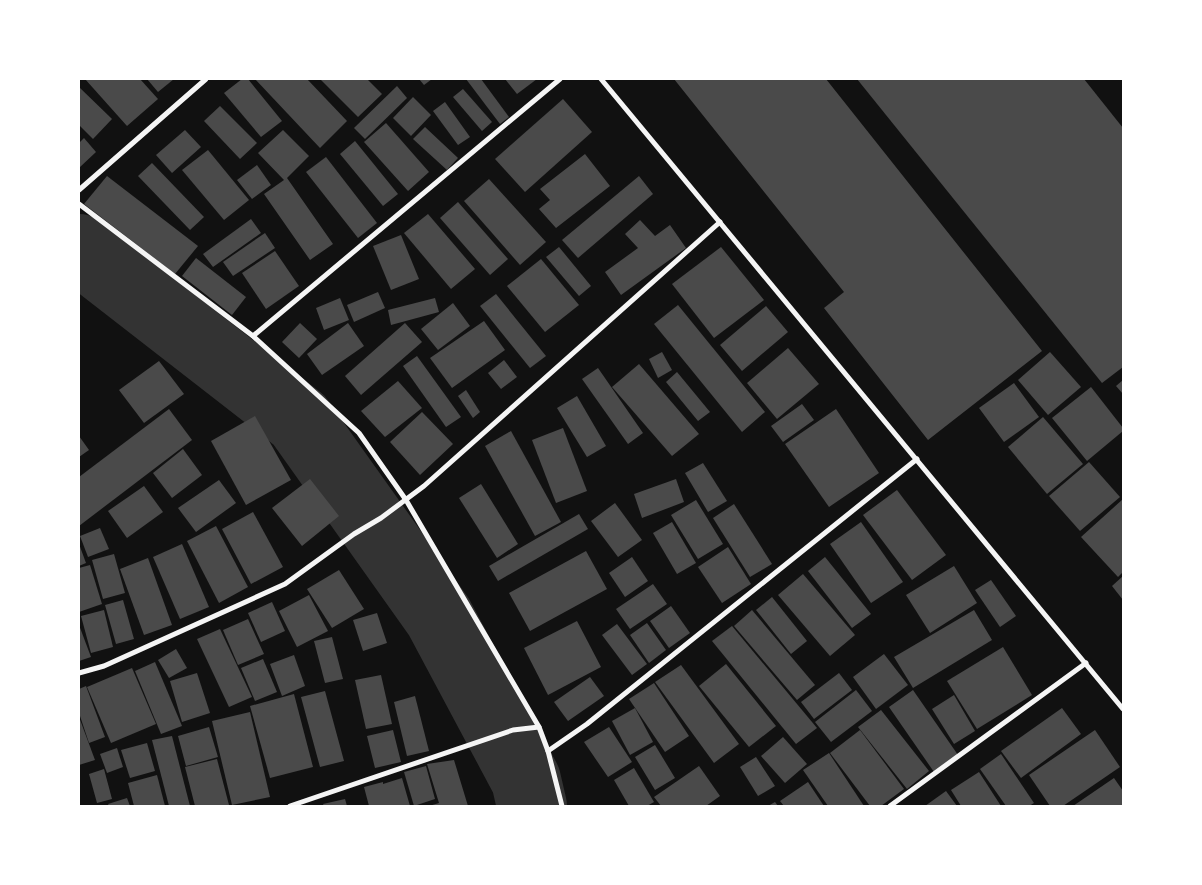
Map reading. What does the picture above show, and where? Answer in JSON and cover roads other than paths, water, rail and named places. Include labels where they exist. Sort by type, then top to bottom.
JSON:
[{"type":"street","points":[[79,190],[206,79]]},
{"type":"street","points":[[253,336],[560,79]]},
{"type":"street","points":[[601,79],[1123,709]]},
{"type":"street","points":[[79,204],[253,336],[359,433],[406,500],[539,727],[548,751],[562,806]]},
{"type":"street","points":[[79,674],[104,666],[285,584],[354,534],[381,518],[424,486],[720,222]]},
{"type":"street","points":[[548,751],[588,724],[917,459]]},
{"type":"street","points":[[890,806],[1086,663]]},
{"type":"street","points":[[290,806],[475,745],[513,730],[539,727]]},
{"type":"waterway","points":[[79,249],[299,420],[439,617],[526,780],[532,806]]}]
